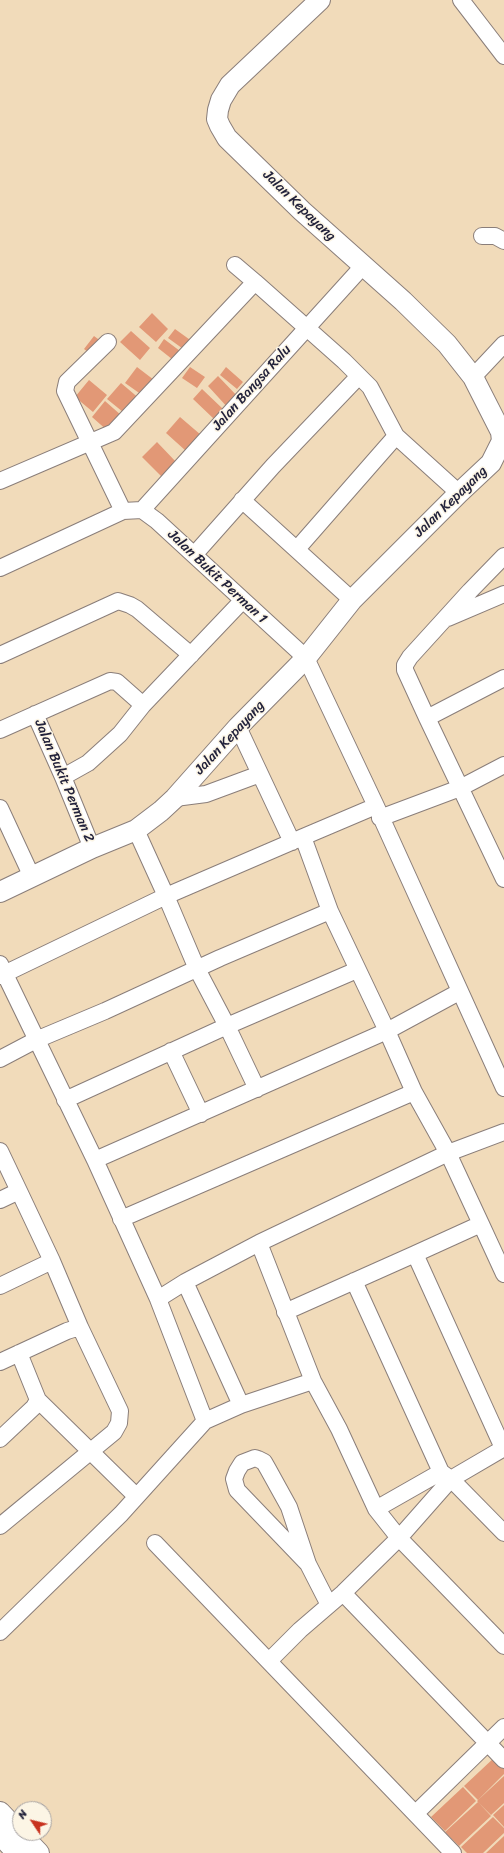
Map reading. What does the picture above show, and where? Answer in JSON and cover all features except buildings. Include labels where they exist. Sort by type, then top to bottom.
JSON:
[{"type":"street","name":"Jalan Kepayang","points":[[0,892],[92,848],[136,830],[175,798],[238,727],[306,658],[352,600],[459,492],[491,464],[503,443],[501,432],[473,377],[447,344],[302,211],[227,138],[217,119],[221,100],[230,85],[320,0]]},
{"type":"street","points":[[461,0],[504,56]]},
{"type":"street","points":[[482,236],[495,236],[504,241]]},
{"type":"street","points":[[235,265],[359,376],[370,388],[396,436],[459,492]]},
{"type":"street","name":"Jalan Bangsa Ralu","points":[[142,510],[363,266]]},
{"type":"street","points":[[0,481],[90,444],[114,432],[255,282]]},
{"type":"street","points":[[108,342],[67,382],[65,391],[123,511]]},
{"type":"street","points":[[473,377],[504,344]]},
{"type":"street","points":[[194,555],[242,500],[359,376]]},
{"type":"street","points":[[297,549],[396,436]]},
{"type":"street","points":[[242,500],[352,600]]},
{"type":"street","points":[[1,565],[123,511],[142,510]]},
{"type":"street","name":"Jalan Bukit Perman 1","points":[[142,510],[157,521],[306,658]]},
{"type":"street","points":[[504,556],[444,619],[410,657],[405,666],[405,670],[427,718],[504,879]]},
{"type":"street","points":[[444,619],[504,594]]},
{"type":"street","points":[[63,777],[88,763],[120,734],[143,705],[243,600]]},
{"type":"street","points":[[0,655],[118,601],[130,604],[137,609],[191,655]]},
{"type":"street","points":[[306,658],[504,1088]]},
{"type":"street","points":[[427,718],[504,678]]},
{"type":"street","points":[[0,730],[110,681],[117,682],[143,705]]},
{"type":"street","name":"Jalan Bukit Perman 2","points":[[35,714],[92,848]]},
{"type":"street","points":[[238,727],[260,774],[298,839],[414,1092],[448,1154],[504,1274]]},
{"type":"street","points":[[205,1421],[158,1300],[95,1160],[2,971],[166,896],[298,839],[378,812],[460,788],[504,765]]},
{"type":"street","points":[[175,798],[206,794],[260,774]]},
{"type":"street","points":[[0,808],[32,878]]},
{"type":"street","points":[[136,830],[197,969],[228,1026],[257,1089]]},
{"type":"street","points":[[0,1059],[36,1040],[330,911]]},
{"type":"street","points":[[65,1100],[171,1051],[357,970]]},
{"type":"street","points":[[95,1160],[387,1031],[459,992]]},
{"type":"street","points":[[171,1051],[201,1114]]},
{"type":"street","points":[[121,1219],[414,1092]]},
{"type":"street","points":[[158,1300],[185,1282],[259,1243],[448,1154],[504,1132]]},
{"type":"street","points":[[0,1152],[52,1261],[80,1327],[120,1411],[119,1423],[114,1432],[0,1526]]},
{"type":"street","points":[[0,1200],[19,1190]]},
{"type":"street","points":[[285,1312],[480,1224]]},
{"type":"street","points":[[259,1243],[313,1381],[339,1429],[376,1509],[399,1538],[504,1646]]},
{"type":"street","points":[[376,1509],[504,1448],[415,1254]]},
{"type":"street","points":[[0,1286],[52,1261]]},
{"type":"street","points":[[354,1281],[446,1476],[504,1533]]},
{"type":"street","points":[[185,1282],[241,1405]]},
{"type":"street","points":[[0,1362],[67,1331],[80,1327]]},
{"type":"street","points":[[19,1354],[38,1400],[136,1496]]},
{"type":"street","points":[[0,1632],[121,1514],[205,1421],[241,1405],[313,1381]]},
{"type":"street","points":[[0,1440],[34,1407],[38,1400]]},
{"type":"street","points":[[308,1564],[237,1490],[234,1479],[242,1463],[255,1458],[264,1462],[289,1507],[308,1564],[329,1605]]},
{"type":"street","points":[[269,1661],[343,1593],[399,1538],[446,1476]]},
{"type":"street","points":[[155,1542],[453,1853]]},
{"type":"street","points":[[343,1593],[504,1760]]},
{"type":"street","points":[[416,1814],[504,1727]]},
{"type":"street","points":[[0,1812],[12,1825]]},
{"type":"street","points":[[0,1835],[17,1853]]},
{"type":"street","points":[[28,1841],[39,1853]]}]
